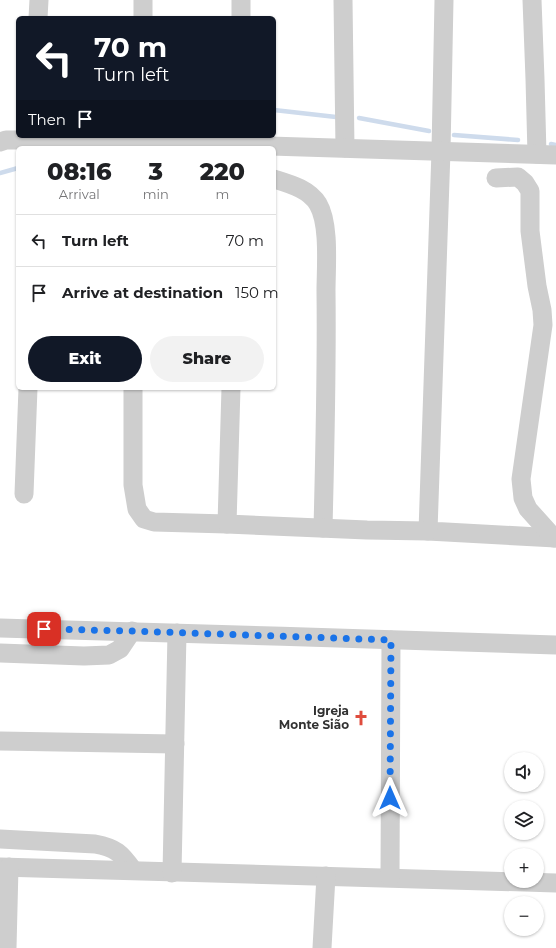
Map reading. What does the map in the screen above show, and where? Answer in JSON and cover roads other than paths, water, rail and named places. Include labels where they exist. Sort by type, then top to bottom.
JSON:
[{"type":"street","points":[[38,16],[39,0]]},
{"type":"street","points":[[143,0],[143,16]]},
{"type":"street","points":[[241,0],[241,16]]},
{"type":"street","points":[[343,0],[345,148]]},
{"type":"street","points":[[428,531],[441,151],[444,0]]},
{"type":"street","points":[[532,0],[537,154]]},
{"type":"street","points":[[2,140],[138,143],[237,143],[556,155]]},
{"type":"street","points":[[496,178],[518,177],[525,183],[530,191],[530,231],[537,286],[542,310],[542,326],[521,479],[523,498],[528,509],[555,538]]},
{"type":"street","points":[[276,181],[293,185],[306,192],[317,204],[322,215],[326,238],[327,362],[323,528]]},
{"type":"street","points":[[24,494],[28,390]]},
{"type":"street","points":[[133,390],[133,485],[137,509],[144,519],[154,522],[428,531],[555,538]]},
{"type":"street","points":[[227,524],[231,390]]},
{"type":"street","points":[[0,628],[556,645]]},
{"type":"street","points":[[0,653],[84,656],[108,655],[120,649],[132,631]]},
{"type":"street","points":[[172,873],[177,633]]},
{"type":"street","points":[[390,877],[391,640]]},
{"type":"street","points":[[0,741],[175,744]]},
{"type":"street","points":[[0,840],[95,844],[107,846],[116,850],[133,870]]},
{"type":"street","points":[[7,948],[4,867],[556,883]]},
{"type":"street","points":[[322,948],[326,876]]},
{"type":"waterway","points":[[276,110],[336,117]]},
{"type":"waterway","points":[[359,118],[429,131]]},
{"type":"waterway","points":[[454,135],[518,140]]},
{"type":"waterway","points":[[551,144],[556,145]]},
{"type":"waterway","points":[[0,173],[16,169]]},
{"type":"place","name":"Igreja Monte Sião","points":[[361,718]]}]
